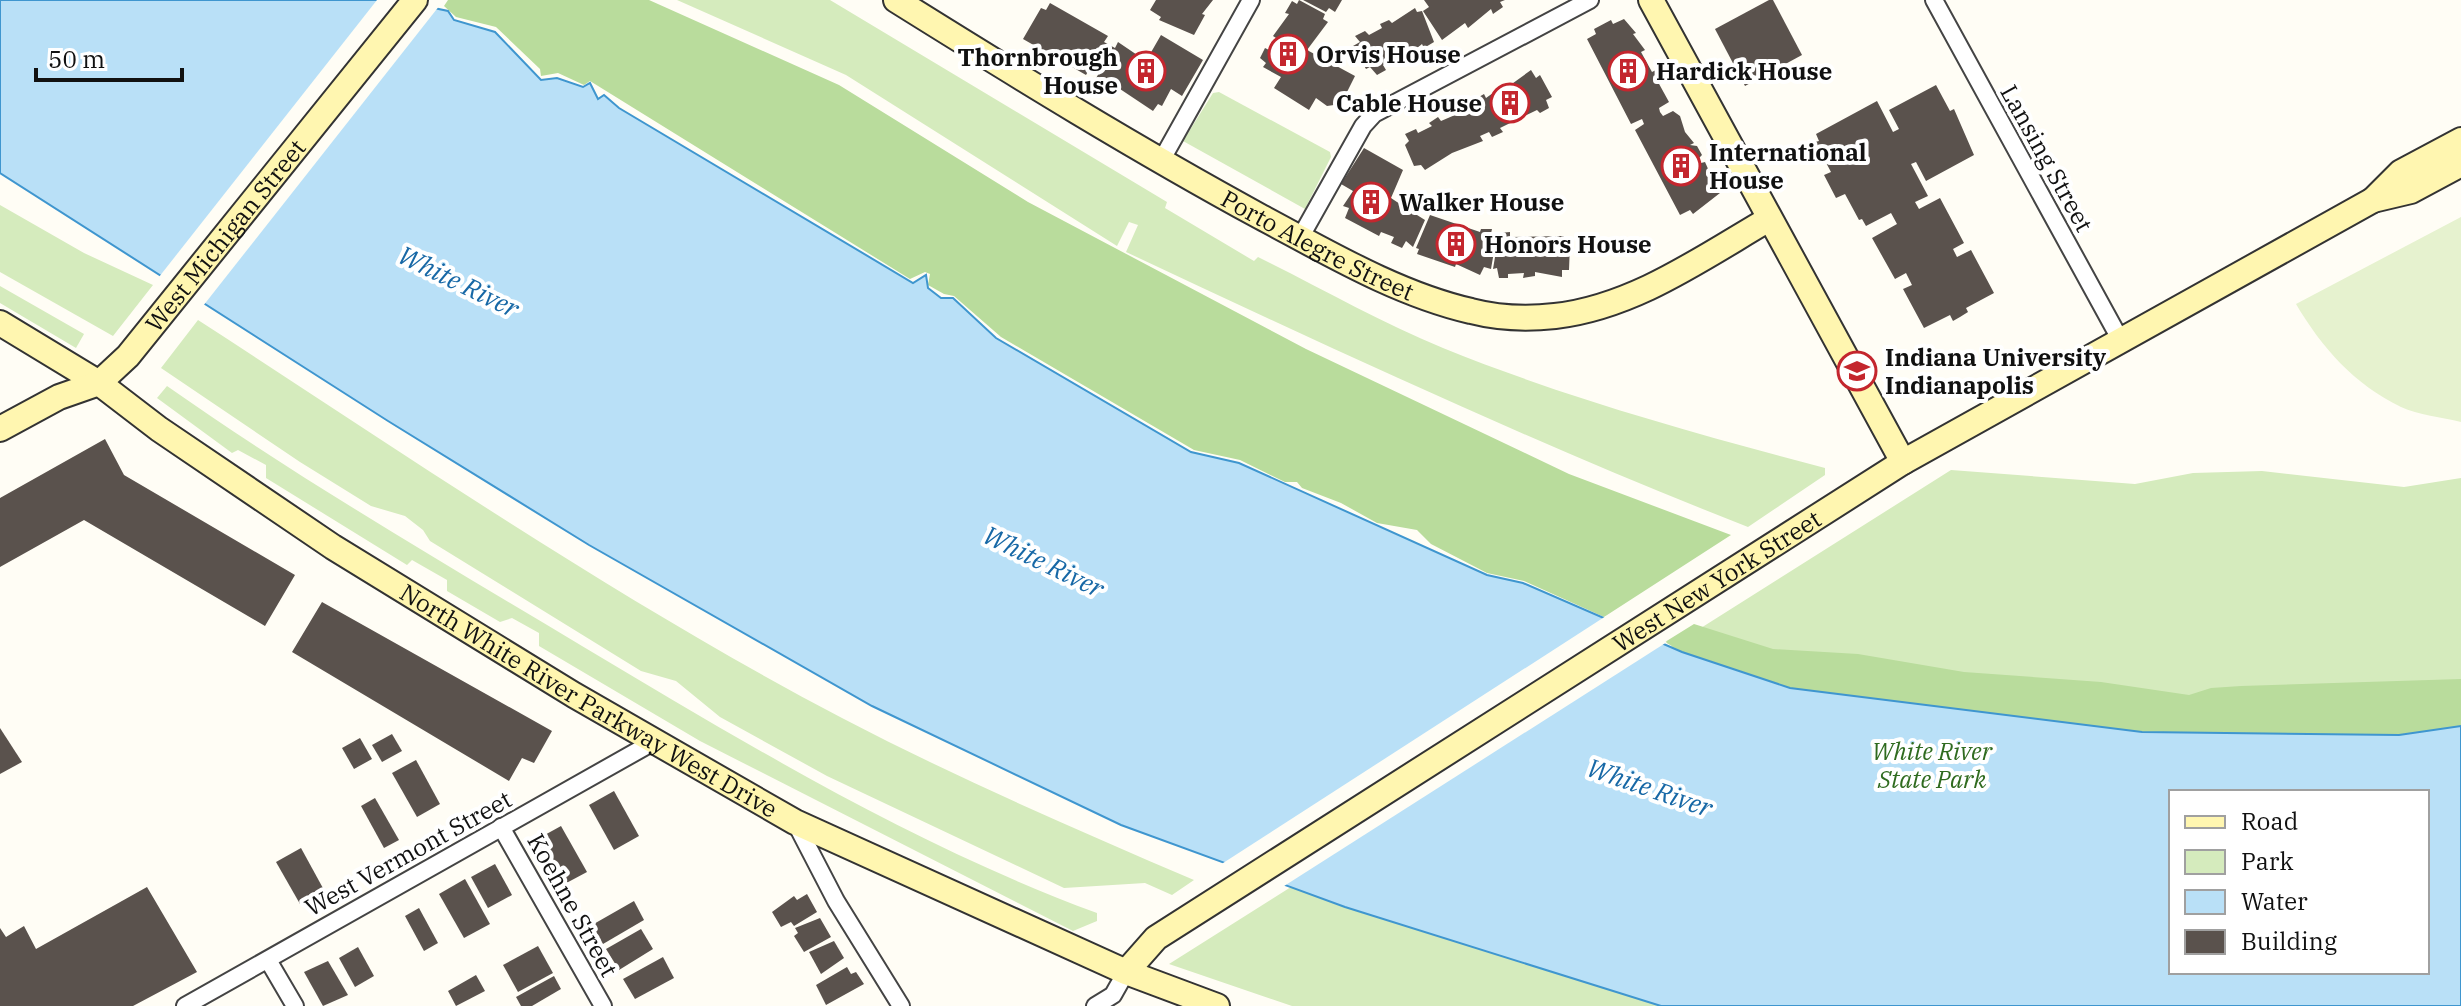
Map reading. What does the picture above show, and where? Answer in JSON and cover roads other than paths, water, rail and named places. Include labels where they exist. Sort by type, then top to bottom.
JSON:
[{"type":"main road","name":"West Michigan Street","points":[[0,429],[59,397],[99,383],[128,356],[415,0]]},
{"type":"main road","name":"Porto Alegre Street","points":[[896,0],[1161,161],[1300,238],[1437,302],[1473,312],[1531,317],[1580,312],[1621,300],[1769,219]]},
{"type":"main road","points":[[1651,0],[1903,462]]},
{"type":"main road","name":"West New York Street","points":[[2373,200],[2401,172],[2461,140]]},
{"type":"main road","name":"West New York Street","points":[[1126,972],[1156,938],[1903,462],[2373,200],[2411,191],[2461,164]]},
{"type":"main road","name":"North White River Parkway West Drive","points":[[0,323],[99,383],[300,525],[655,741],[795,822],[1126,972],[1217,1006]]},
{"type":"street","points":[[1161,161],[1251,0]]},
{"type":"street","points":[[1300,238],[1363,126],[1374,114],[1590,0]]},
{"type":"street","name":"Lansing Street","points":[[1934,0],[2120,339]]},
{"type":"street","name":"West Vermont Street","points":[[185,1006],[655,741]]},
{"type":"street","points":[[795,822],[836,901],[901,1006]]},
{"type":"street","name":"Koehne Street","points":[[501,827],[603,1006]]},
{"type":"street","points":[[268,960],[295,1006]]},
{"type":"street","name":"West New York Street","points":[[1095,1006],[1113,995],[1126,972]]},
{"type":"water","name":"White River","points":[[0,0],[396,0],[448,11],[454,20],[495,32],[541,80],[557,78],[583,87],[590,83],[598,99],[604,95],[619,108],[913,283],[926,275],[928,288],[941,298],[953,298],[996,338],[1191,452],[1239,463],[1487,575],[1523,583],[1682,652],[1790,688],[2142,732],[2399,735],[2461,726],[2461,1006],[1661,1006],[1345,907],[1121,825],[872,706],[589,545],[388,421],[0,173]]},
{"type":"place","name":"Orvis House","points":[[1288,54]]},
{"type":"place","name":"Thornbrough House","points":[[1146,71]]},
{"type":"place","name":"Hardick House","points":[[1628,71]]},
{"type":"place","name":"Cable House","points":[[1510,103]]},
{"type":"place","name":"International House","points":[[1681,166]]},
{"type":"place","name":"Walker House","points":[[1371,202]]},
{"type":"place","name":"Honors House","points":[[1456,244]]},
{"type":"place","name":"Indiana University Indianapolis","points":[[1857,371]]},
{"type":"park label","name":"White River State Park","points":[[1932,765]]}]
